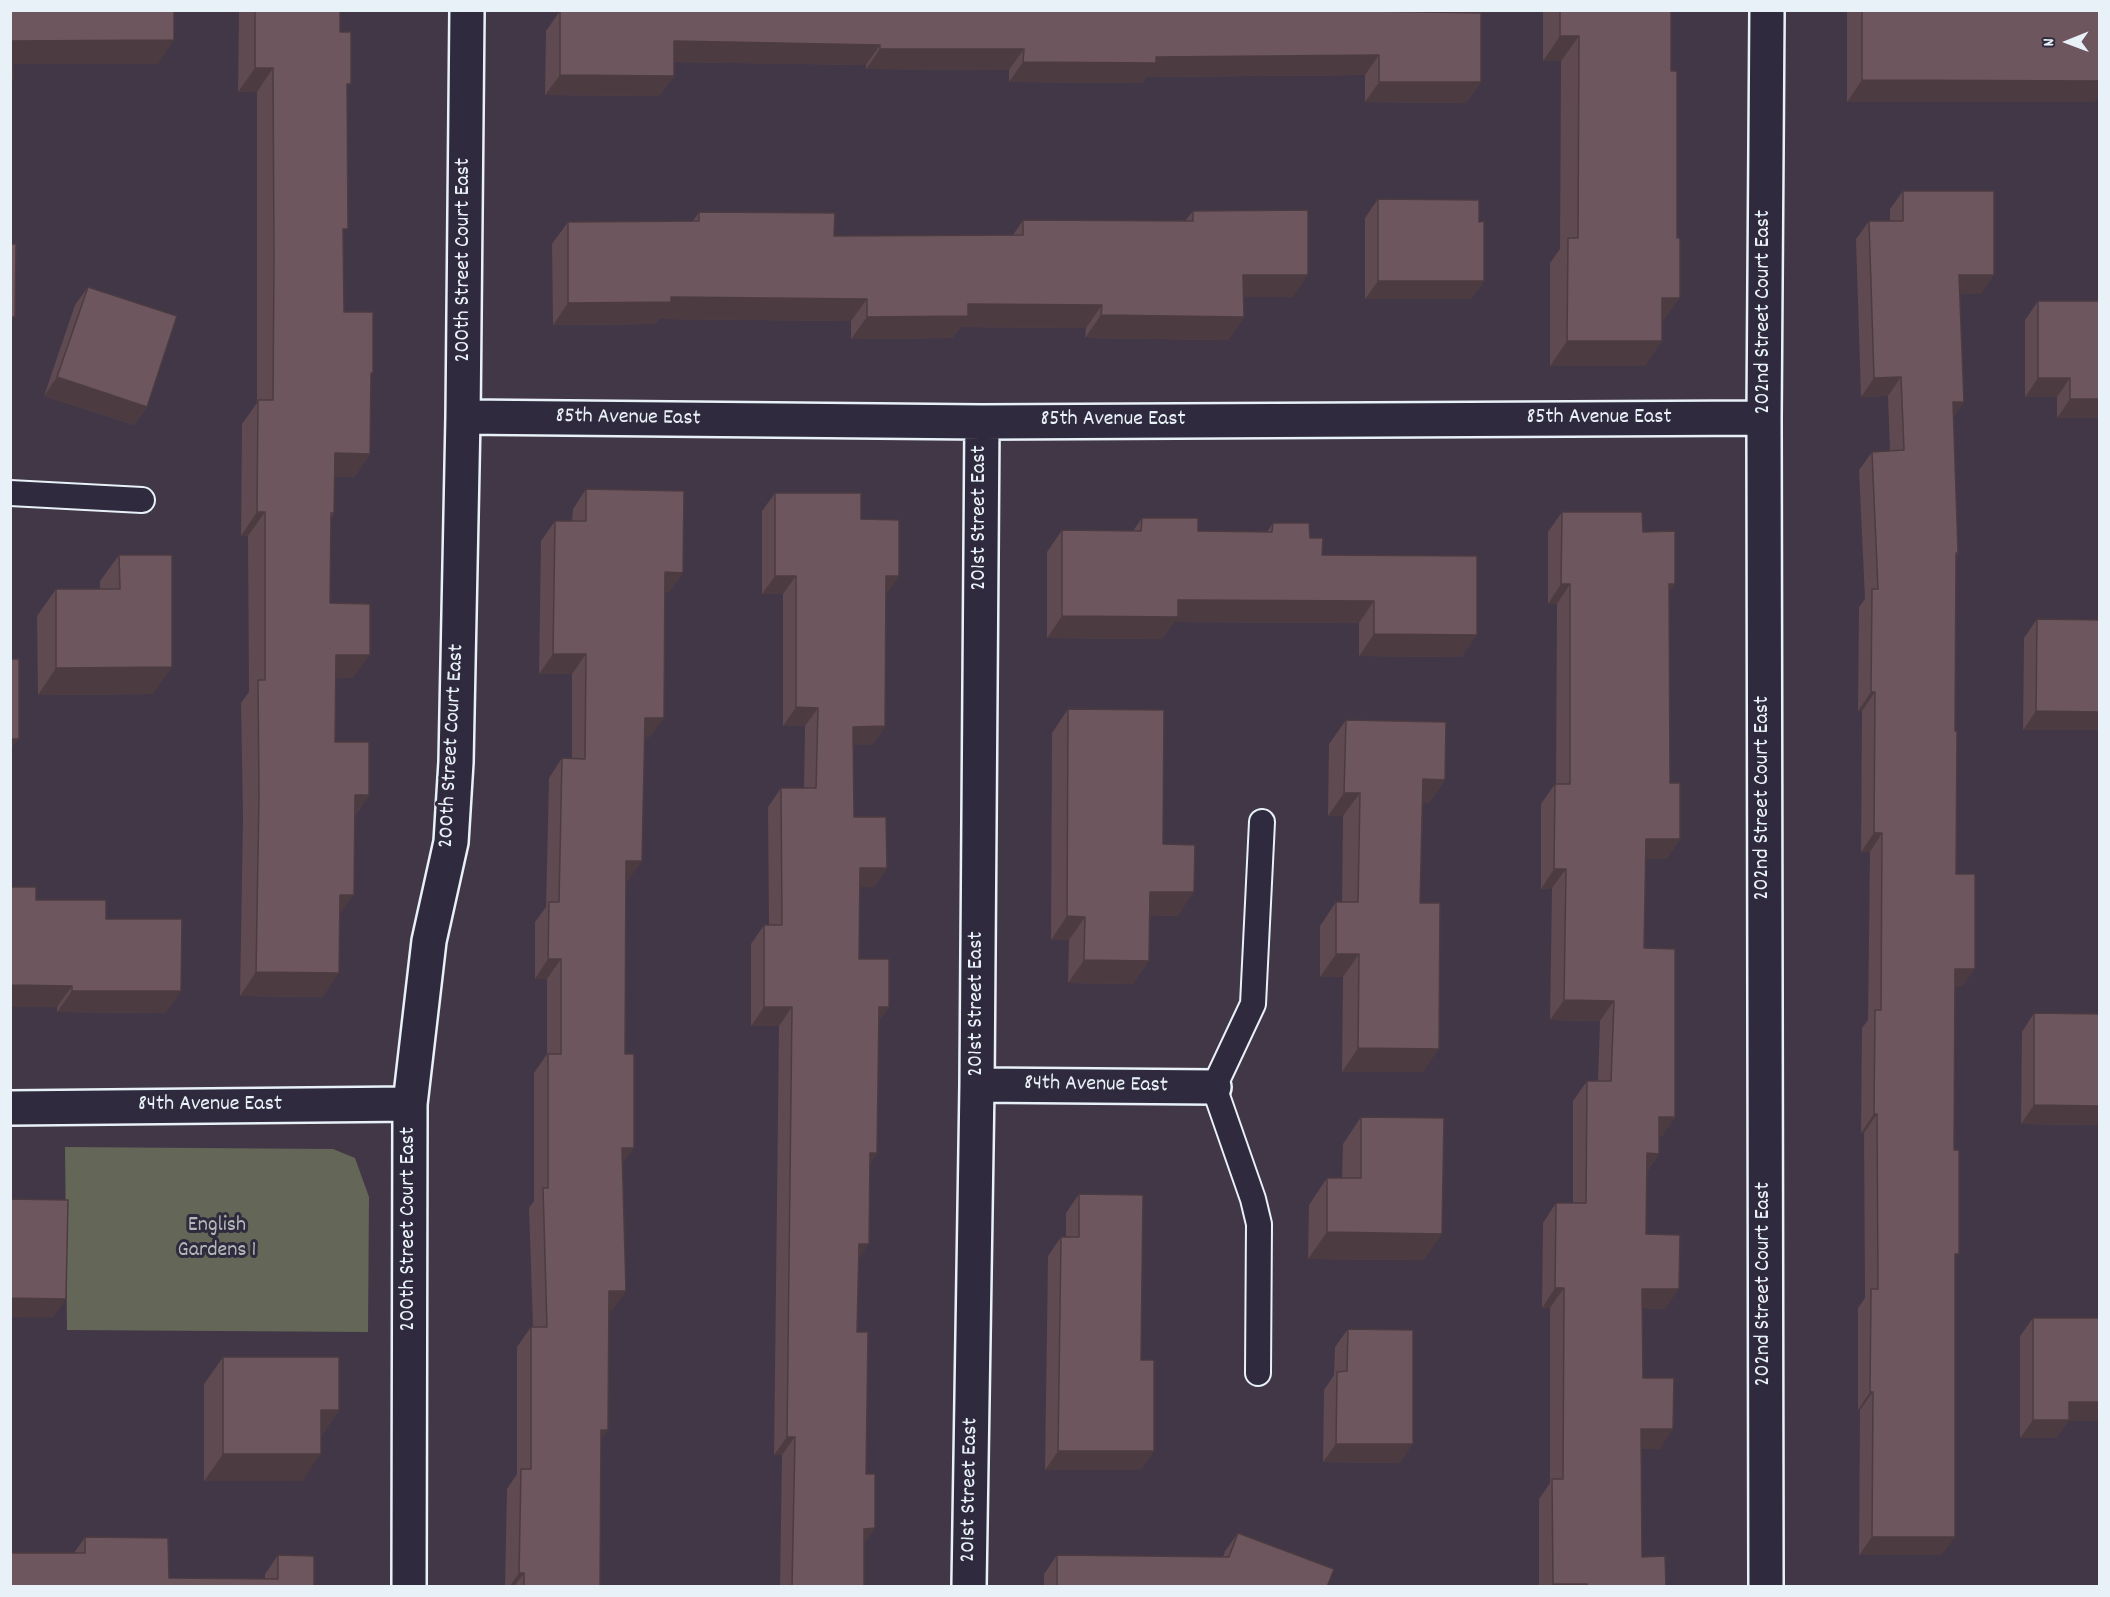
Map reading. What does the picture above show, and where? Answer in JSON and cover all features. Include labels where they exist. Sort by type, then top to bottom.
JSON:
[{"type":"street","name":"200th Street Court East","points":[[409,1587],[410,1104],[429,941],[451,842],[456,762],[463,417],[467,10]]},
{"type":"street","name":"202nd Street Court East","points":[[1766,1587],[1764,418],[1767,10]]},
{"type":"street","name":"85th Avenue East","points":[[463,417],[982,422],[1764,418]]},
{"type":"street","name":"201st Street East","points":[[969,1587],[977,1085],[982,422]]},
{"type":"street","name":"84th Avenue East","points":[[977,1085],[1214,1087]]},
{"type":"street","name":"84th Avenue East","points":[[10,1108],[410,1104]]},
{"type":"lane","points":[[10,494],[142,500]]},
{"type":"lane","points":[[1258,1373],[1259,1224],[1254,1199],[1214,1087],[1253,1004],[1262,822]]},
{"type":"green space","name":"English Gardens 1","points":[[65,1147],[333,1149],[355,1158],[369,1197],[368,1332],[67,1330]]},
{"type":"building","points":[[10,10],[174,10],[174,40],[12,41],[13,80],[10,80]]},
{"type":"building","points":[[255,10],[340,10],[340,32],[351,32],[351,84],[347,84],[348,229],[343,229],[344,312],[373,312],[373,373],[371,373],[370,454],[335,453],[334,513],[331,513],[330,603],[370,604],[370,655],[336,655],[335,742],[369,742],[369,795],[355,795],[354,895],[340,895],[339,973],[256,972],[258,680],[265,680],[265,512],[257,512],[258,400],[273,400],[274,257],[273,68],[255,68]]},
{"type":"building","points":[[1309,10],[1481,13],[1481,82],[1379,82],[1379,55],[1156,57],[1156,63],[1023,62],[1024,49],[880,49],[880,45],[674,41],[674,76],[560,75],[560,11]]},
{"type":"building","points":[[1560,10],[1671,10],[1671,71],[1677,71],[1677,238],[1680,238],[1680,298],[1662,298],[1662,341],[1567,341],[1568,238],[1578,238],[1579,36],[1560,36]]},
{"type":"building","points":[[1862,10],[2100,10],[2100,81],[1862,80]]},
{"type":"building","points":[[1903,191],[1994,191],[1994,275],[1959,275],[1964,402],[1953,402],[1958,553],[1956,553],[1956,874],[1975,874],[1975,969],[1955,969],[1954,1150],[1959,1150],[1959,1254],[1955,1254],[1955,1537],[1872,1537],[1871,1289],[1878,1289],[1877,1114],[1874,1114],[1875,1010],[1881,1010],[1882,833],[1874,833],[1875,692],[1871,692],[1872,589],[1878,589],[1872,452],[1904,450],[1901,377],[1874,378],[1869,221],[1903,221]]},
{"type":"building","points":[[1378,199],[1479,200],[1479,222],[1484,221],[1484,281],[1378,281]]},
{"type":"building","points":[[1308,210],[1308,275],[1243,275],[1244,317],[1101,315],[1102,305],[968,304],[968,316],[867,317],[867,299],[671,297],[671,302],[568,303],[568,222],[699,221],[699,212],[835,213],[834,236],[1023,235],[1023,220],[1193,221],[1193,211]]},
{"type":"building","points":[[10,244],[16,244],[15,317],[10,317]]},
{"type":"building","points":[[88,287],[177,316],[147,407],[57,377]]},
{"type":"building","points":[[2038,301],[2100,301],[2100,399],[2070,399],[2070,378],[2038,378]]},
{"type":"building","points":[[586,489],[684,491],[683,573],[665,572],[664,718],[645,718],[642,861],[626,861],[625,1054],[634,1054],[634,1148],[622,1148],[626,1291],[609,1291],[608,1430],[601,1430],[600,1587],[524,1587],[524,1573],[519,1573],[521,1469],[531,1469],[531,1327],[547,1327],[543,1188],[548,1188],[548,1054],[561,1054],[561,959],[548,959],[549,902],[559,902],[562,758],[585,759],[586,654],[553,654],[555,521],[586,521]]},
{"type":"building","points":[[775,493],[861,493],[861,519],[899,520],[899,576],[886,576],[885,726],[853,727],[854,817],[886,817],[887,868],[860,868],[859,959],[889,959],[889,1007],[879,1007],[877,1153],[870,1153],[869,1244],[859,1244],[857,1332],[868,1332],[866,1474],[875,1474],[875,1528],[864,1529],[864,1587],[792,1587],[795,1437],[787,1437],[792,1007],[764,1007],[764,925],[782,925],[781,788],[816,788],[818,708],[796,707],[796,576],[775,576]]},
{"type":"building","points":[[1562,512],[1642,512],[1643,532],[1675,531],[1675,584],[1669,584],[1670,783],[1680,783],[1680,839],[1646,839],[1644,948],[1675,949],[1675,1117],[1659,1117],[1659,1154],[1647,1153],[1646,1234],[1680,1235],[1679,1289],[1642,1289],[1643,1378],[1674,1378],[1673,1429],[1641,1429],[1642,1557],[1665,1556],[1666,1587],[1587,1587],[1587,1584],[1553,1584],[1552,1479],[1563,1479],[1564,1288],[1555,1288],[1556,1203],[1586,1203],[1587,1081],[1611,1081],[1614,1001],[1564,1000],[1566,869],[1554,869],[1555,784],[1570,784],[1570,584],[1561,584]]},
{"type":"building","points":[[1142,518],[1198,518],[1198,531],[1272,532],[1273,523],[1309,523],[1310,538],[1323,538],[1322,555],[1477,556],[1477,635],[1374,634],[1374,601],[1178,600],[1178,617],[1062,616],[1062,530],[1141,531]]},
{"type":"building","points":[[119,555],[172,555],[172,667],[56,668],[56,589],[120,589]]},
{"type":"building","points":[[2037,619],[2100,620],[2100,712],[2036,711]]},
{"type":"building","points":[[10,659],[19,659],[19,739],[10,739]]},
{"type":"building","points":[[1068,709],[1164,710],[1163,844],[1195,845],[1194,892],[1150,892],[1149,961],[1084,960],[1085,917],[1067,916]]},
{"type":"building","points":[[1346,720],[1446,722],[1445,780],[1423,779],[1420,903],[1440,903],[1439,1049],[1358,1048],[1359,954],[1336,954],[1336,902],[1358,902],[1360,793],[1344,793]]},
{"type":"building","points":[[10,887],[36,887],[36,900],[106,900],[106,919],[182,919],[181,991],[72,991],[72,986],[10,985]]},
{"type":"building","points":[[2034,1013],[2100,1014],[2100,1106],[2034,1105]]},
{"type":"building","points":[[1361,1117],[1444,1118],[1442,1234],[1327,1232],[1327,1178],[1361,1178]]},
{"type":"building","points":[[1079,1194],[1143,1195],[1141,1360],[1154,1360],[1154,1451],[1058,1451],[1061,1237],[1079,1237]]},
{"type":"building","points":[[10,1199],[68,1200],[66,1299],[10,1298]]},
{"type":"building","points":[[2033,1318],[2100,1318],[2100,1402],[2069,1402],[2069,1420],[2033,1420]]},
{"type":"building","points":[[1348,1329],[1413,1330],[1413,1444],[1336,1444],[1337,1372],[1347,1371]]},
{"type":"building","points":[[223,1357],[339,1357],[339,1410],[321,1410],[321,1454],[223,1454]]},
{"type":"building","points":[[1238,1533],[1334,1569],[1327,1587],[1057,1587],[1057,1555],[1229,1557]]},
{"type":"building","points":[[85,1537],[168,1538],[169,1578],[278,1579],[278,1555],[314,1556],[314,1587],[10,1587],[10,1553],[85,1553]]}]
